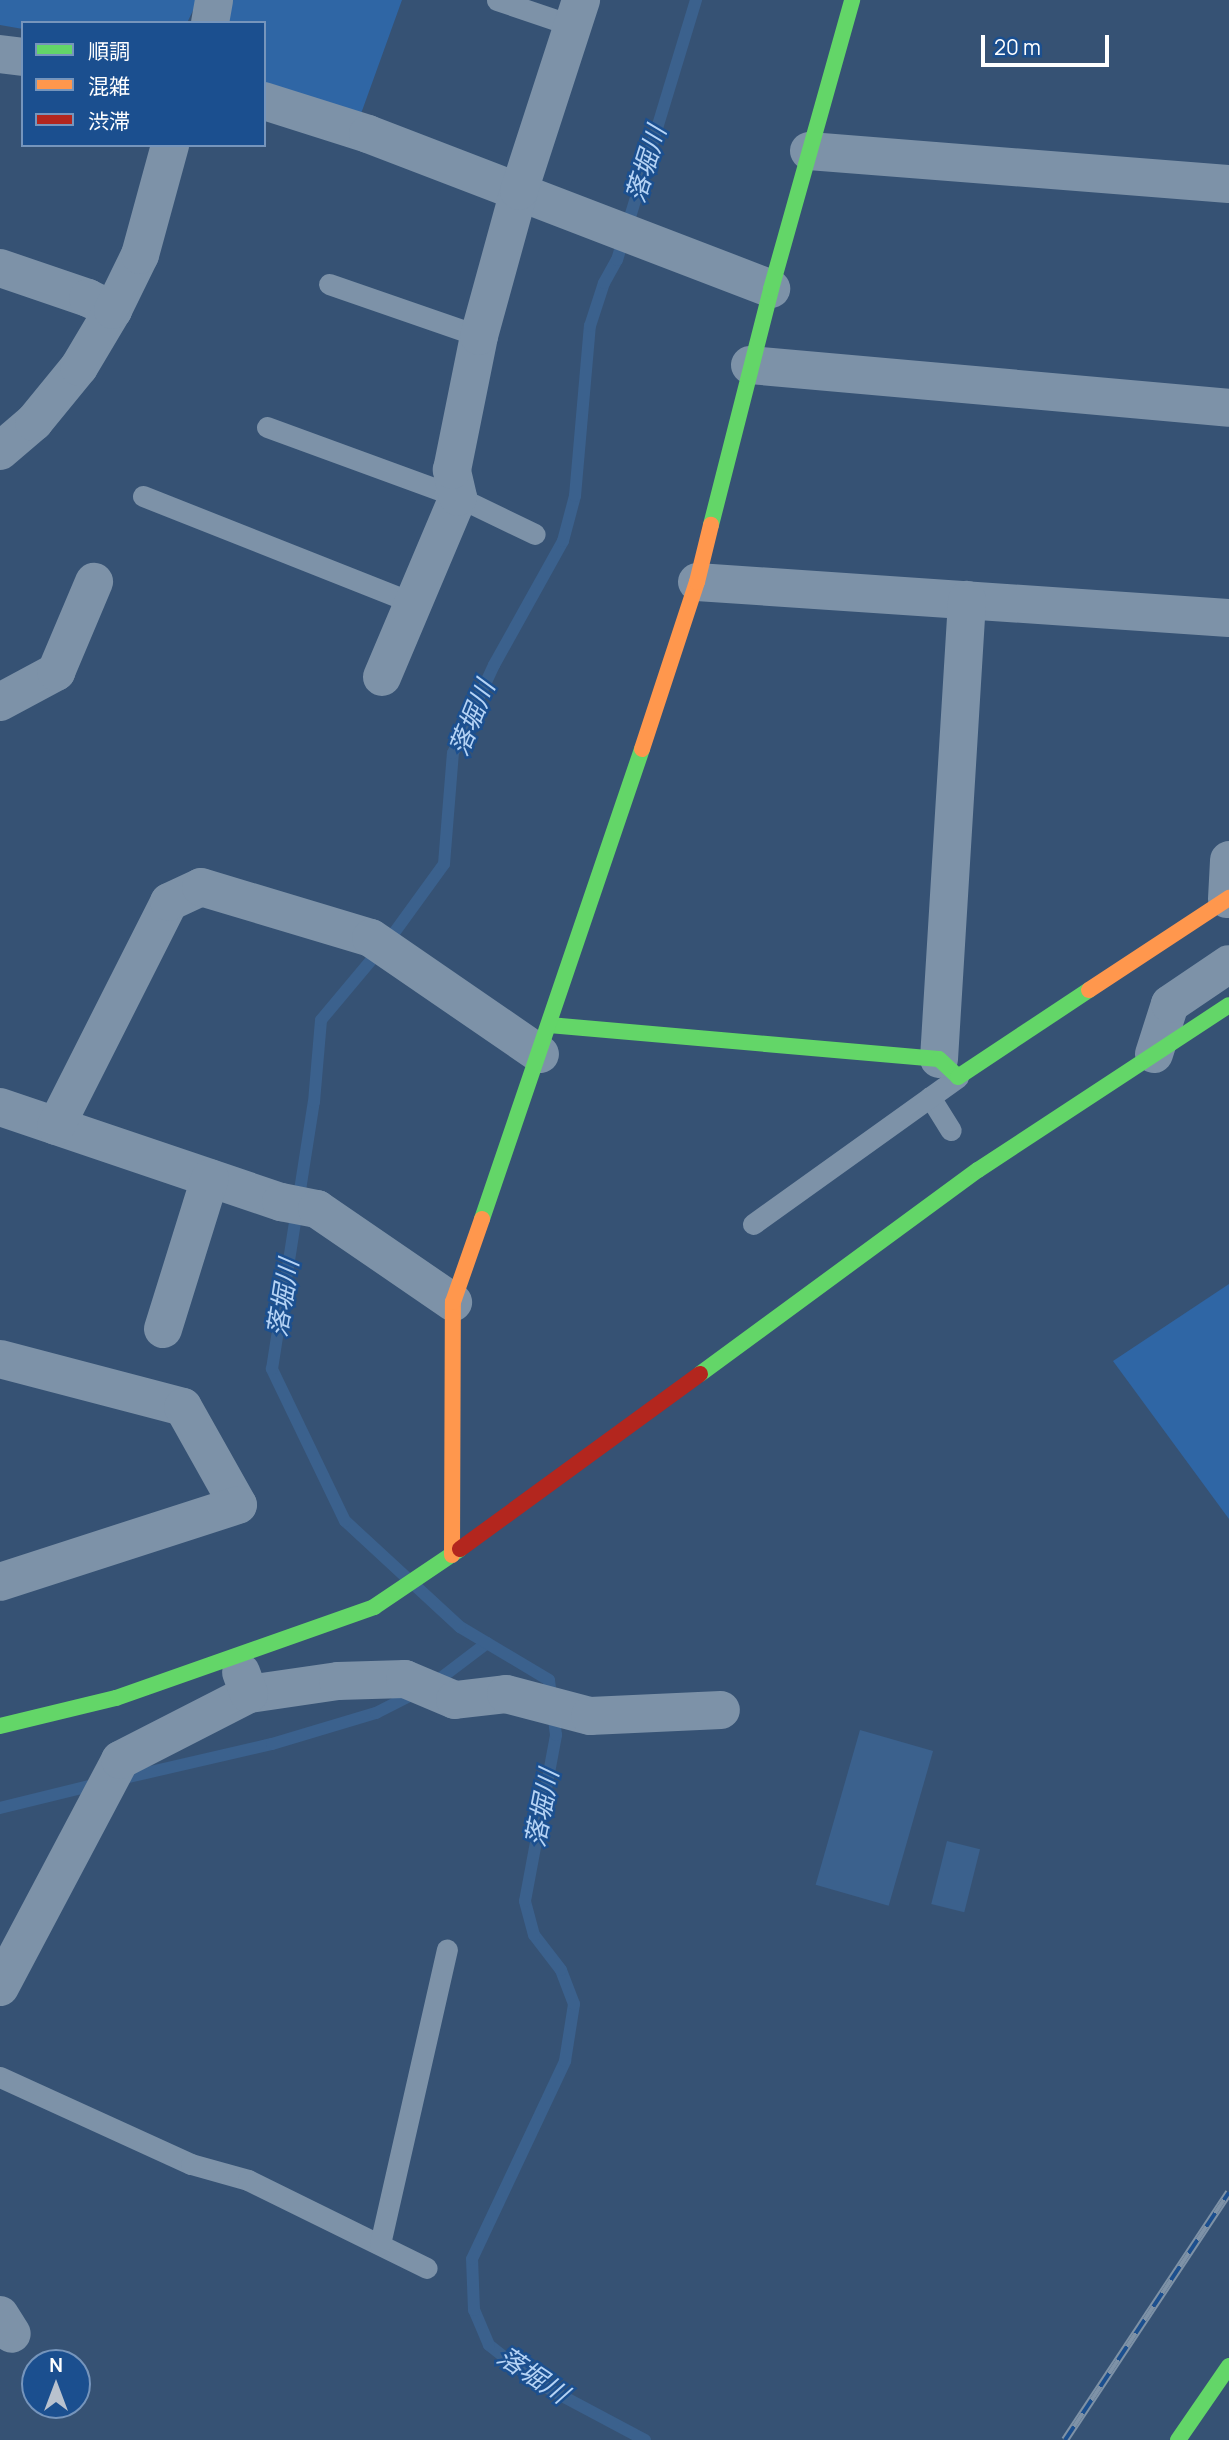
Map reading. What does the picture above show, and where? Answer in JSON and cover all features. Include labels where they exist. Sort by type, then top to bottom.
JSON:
[{"type":"street","points":[[210,21],[214,0]]},
{"type":"street","points":[[453,1555],[453,1302],[545,1039],[697,582],[750,365],[852,0]]},
{"type":"street","points":[[382,677],[458,497],[452,470],[479,336],[519,191],[577,13]]},
{"type":"street","points":[[0,54],[21,57]]},
{"type":"street","points":[[266,102],[368,134],[771,289]]},
{"type":"street","points":[[0,451],[34,422],[79,368],[113,310],[139,256],[169,147]]},
{"type":"street","points":[[809,151],[1229,184]]},
{"type":"street","points":[[0,268],[88,298],[113,310]]},
{"type":"street","points":[[750,365],[1229,408]]},
{"type":"street","points":[[0,702],[56,672],[94,582]]},
{"type":"street","points":[[697,582],[1229,618]]},
{"type":"street","points":[[949,1068],[967,600]]},
{"type":"street","points":[[56,1126],[169,902],[201,887],[372,938],[545,1039],[949,1068],[1228,899],[1229,860]]},
{"type":"street","points":[[1154,1055],[1170,1004],[1229,964]]},
{"type":"street","points":[[0,1726],[116,1699],[374,1607],[453,1555],[965,1151],[1154,1055],[1229,1005]]},
{"type":"street","points":[[0,1107],[299,1206],[453,1302]]},
{"type":"street","points":[[163,1329],[210,1178]]},
{"type":"street","points":[[0,1359],[183,1407],[238,1505],[0,1582]]},
{"type":"street","points":[[236,1657],[248,1694]]},
{"type":"street","points":[[0,1987],[120,1760],[248,1694],[338,1681],[405,1679],[455,1700],[506,1694],[590,1716],[721,1710]]},
{"type":"street","points":[[1178,2440],[1229,2366]]},
{"type":"lane","points":[[497,0],[577,13]]},
{"type":"lane","points":[[329,284],[479,336]]},
{"type":"lane","points":[[267,427],[458,497],[535,534]]},
{"type":"lane","points":[[143,496],[414,603]]},
{"type":"lane","points":[[753,1224],[930,1097],[949,1068]]},
{"type":"lane","points":[[930,1097],[965,1151]]},
{"type":"lane","points":[[380,2244],[447,1950]]},
{"type":"lane","points":[[0,2077],[191,2164],[248,2180],[427,2268]]},
{"type":"shaded area","points":[[0,0],[198,0],[188,21],[21,21],[21,29],[0,25]]},
{"type":"shaded area","points":[[224,0],[402,0],[358,122],[266,93],[266,21],[220,21]]},
{"type":"shaded area","points":[[1229,1284],[1229,1519],[1113,1361]]},
{"type":"shaded area","points":[[860,1730],[933,1751],[889,1906],[816,1885]]},
{"type":"shaded area","points":[[947,1841],[980,1849],[964,1912],[931,1904]]},
{"type":"waterway","name":"落堀川","points":[[645,2440],[536,2382],[489,2345],[474,2310],[472,2259],[565,2061],[574,2004],[561,1970],[534,1935],[525,1901],[556,1735],[549,1680],[460,1627],[345,1521],[272,1369],[314,1102],[321,1020],[394,933],[444,864],[453,753],[494,665],[563,541],[575,496],[590,326],[604,283],[617,260],[696,0]]},
{"type":"waterway","points":[[433,1684],[487,1643]]},
{"type":"waterway","points":[[120,1779],[272,1744],[376,1713],[417,1692]]},
{"type":"waterway","points":[[0,1808],[98,1784]]},
{"type":"railway","points":[[1065,2440],[1229,2192]]},
{"type":"traffic: fast","points":[[711,525],[771,289],[852,0]]},
{"type":"traffic: fast","points":[[482,1219],[642,749]]},
{"type":"traffic: fast","points":[[549,1025],[939,1059],[958,1077],[1089,990]]},
{"type":"traffic: fast","points":[[700,1374],[978,1170],[1229,1005]]},
{"type":"traffic: fast","points":[[0,1726],[116,1698],[374,1607],[460,1549]]},
{"type":"traffic: fast","points":[[1178,2440],[1229,2366]]},
{"type":"traffic: slow","points":[[642,749],[697,582],[711,525]]},
{"type":"traffic: slow","points":[[1089,990],[1229,898]]},
{"type":"traffic: slow","points":[[452,1555],[453,1302],[482,1219]]},
{"type":"traffic: jam","points":[[460,1549],[700,1374]]}]
